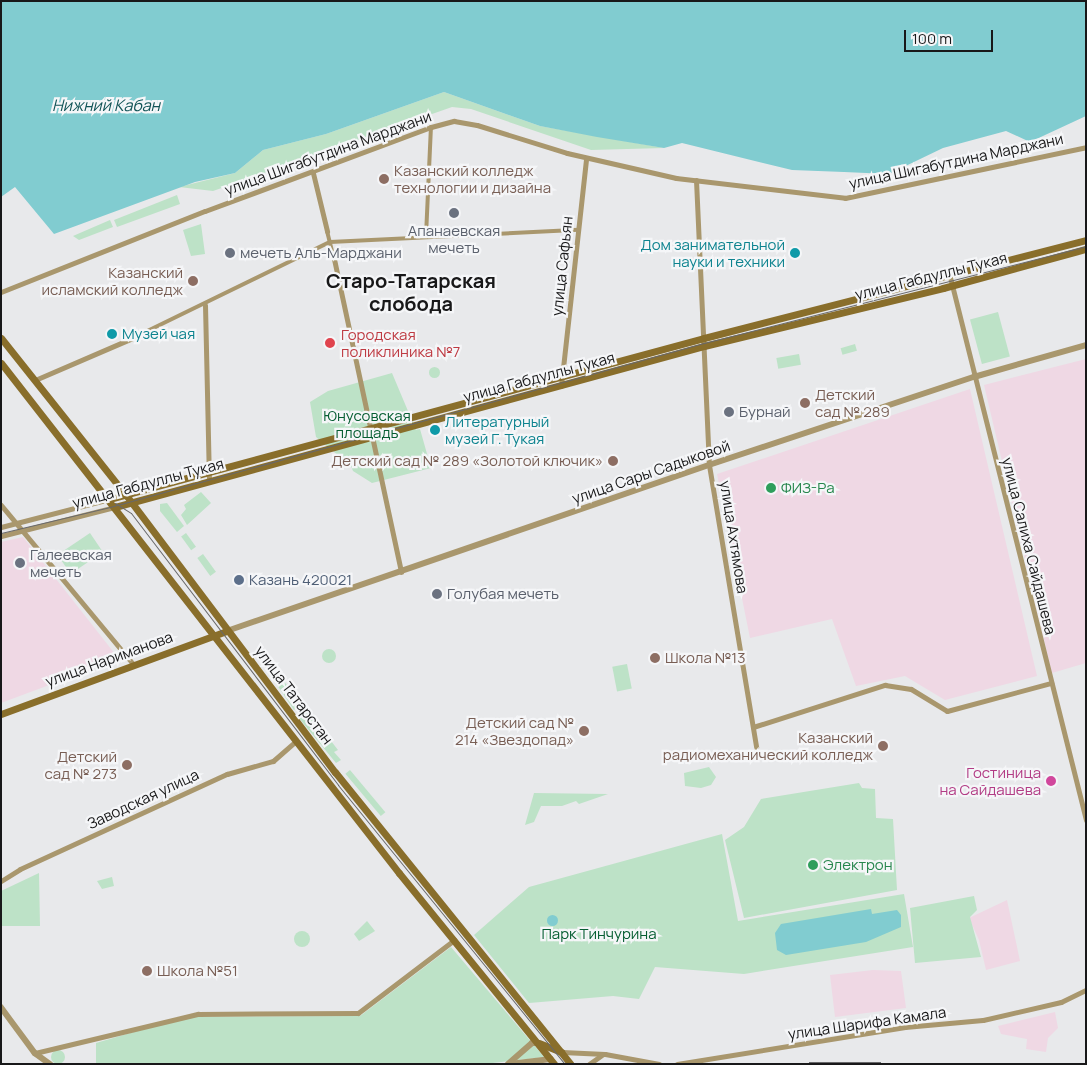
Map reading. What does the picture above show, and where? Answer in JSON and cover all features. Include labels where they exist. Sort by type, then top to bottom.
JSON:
[{"type":"main road","name":"улица Габдуллы Тукая","points":[[116,507],[562,376],[704,338],[950,277],[1086,240]]},
{"type":"main road","name":"улица Габдуллы Тукая","points":[[109,499],[210,471],[561,386],[704,346],[952,286],[1086,249]]},
{"type":"main road","name":"улица Татарстан","points":[[1,338],[126,495],[335,772],[571,1064]]},
{"type":"main road","name":"улица Татарстан","points":[[1,363],[116,507],[295,742],[552,1062]]},
{"type":"main road","name":"улица Нариманова","points":[[1,714],[227,631]]},
{"type":"main road","points":[[454,940],[465,932]]},
{"type":"main road","points":[[538,1043],[562,1052],[552,1062]]},
{"type":"street","name":"улица Шигабутдина Марджани","points":[[1,292],[205,211],[313,173],[431,127],[454,121],[467,123],[586,158],[696,180],[845,198],[1086,147]]},
{"type":"street","points":[[426,236],[431,127]]},
{"type":"street","name":"улица Сафьян","points":[[561,386],[586,158]]},
{"type":"street","points":[[313,173],[334,259],[401,572]]},
{"type":"street","name":"улица Ахтямова","points":[[696,180],[709,465],[756,747]]},
{"type":"street","points":[[35,380],[205,305],[330,242],[579,230]]},
{"type":"street","name":"улица Салиха Сайдашева","points":[[950,277],[1086,820]]},
{"type":"street","points":[[205,305],[209,480]]},
{"type":"street","name":"улица Сары Садыковой","points":[[227,631],[709,465],[974,377],[1086,345]]},
{"type":"street","name":"улица Габдуллы Тукая","points":[[1,527],[109,499]]},
{"type":"street","points":[[1,505],[133,664]]},
{"type":"street","name":"улица Габдуллы Тукая","points":[[1,536],[116,507]]},
{"type":"street","points":[[753,726],[885,686],[911,689],[946,711],[1051,683]]},
{"type":"street","name":"Заводская улица","points":[[1,881],[20,869],[227,774],[273,760],[295,742]]},
{"type":"street","points":[[35,1053],[198,1014],[358,1013],[454,940]]},
{"type":"street","name":"улица Шарифа Камала","points":[[677,1064],[905,1027],[983,1020],[1061,1002],[1086,990]]},
{"type":"street","points":[[1,1007],[35,1053],[50,1064]]},
{"type":"street","points":[[509,1064],[532,1043],[538,1043]]},
{"type":"street","points":[[562,1052],[605,1054],[659,1064]]},
{"type":"street","points":[[589,1064],[605,1054]]},
{"type":"street","points":[[509,1064],[552,1062]]},
{"type":"shaded area","points":[[1086,359],[1086,663],[1052,673],[984,385]]},
{"type":"shaded area","points":[[970,389],[1037,676],[945,700],[905,676],[856,686],[832,619],[750,638],[717,474]]},
{"type":"shaded area","points":[[23,537],[119,659],[1,703],[1,542]]},
{"type":"shaded area","points":[[1007,900],[1020,961],[986,970],[979,940],[969,918]]},
{"type":"shaded area","points":[[873,970],[901,971],[906,1008],[835,1017],[830,975]]},
{"type":"shaded area","points":[[1055,1012],[1058,1028],[1048,1038],[1046,1052],[1026,1049],[1027,1039],[1001,1034],[998,1026]]},
{"type":"green space","points":[[444,92],[540,126],[664,148],[591,150],[471,109],[452,107],[213,191],[179,187],[235,173],[263,150],[326,134]]},
{"type":"green space","points":[[177,195],[180,204],[117,227],[114,220]]},
{"type":"green space","points":[[110,220],[113,227],[79,240],[73,236]]},
{"type":"green space","points":[[201,224],[205,254],[191,256],[183,230]]},
{"type":"green space","points":[[998,312],[1010,356],[982,364],[970,320]]},
{"type":"green space","points":[[855,344],[857,351],[843,355],[841,348]]},
{"type":"green space","points":[[799,354],[801,365],[778,369],[776,358]]},
{"type":"green space","points":[[432,367],[436,367],[439,372],[438,376],[432,377],[429,374],[429,370]]},
{"type":"green space","name":"Юнусовская площадь","points":[[392,373],[416,430],[420,429],[431,468],[372,483],[353,471],[351,466],[316,437],[310,402],[328,391]]},
{"type":"green space","points":[[201,492],[211,503],[187,525],[181,515],[186,509],[184,505]]},
{"type":"green space","points":[[167,503],[184,526],[177,532],[160,511],[160,504]]},
{"type":"green space","points":[[90,533],[103,552],[71,574],[58,555]]},
{"type":"green space","points":[[186,533],[196,547],[191,550],[181,537]]},
{"type":"green space","points":[[203,554],[216,572],[210,576],[197,558]]},
{"type":"green space","points":[[329,649],[334,651],[336,656],[334,661],[329,663],[324,661],[322,656],[324,651]]},
{"type":"green space","points":[[260,651],[301,703],[294,710],[256,654]]},
{"type":"green space","points":[[627,664],[632,689],[617,691],[612,667]]},
{"type":"green space","points":[[307,710],[338,750],[334,752],[341,760],[336,763],[298,717]]},
{"type":"green space","points":[[709,767],[716,777],[711,785],[701,788],[685,786],[684,773]]},
{"type":"green space","points":[[350,770],[385,812],[381,816],[345,774]]},
{"type":"green space","name":"Электрон","points":[[859,783],[862,788],[875,789],[876,818],[893,819],[897,890],[744,918],[725,840],[744,827],[761,799]]},
{"type":"green space","points":[[534,793],[608,794],[579,804],[576,801],[562,806],[541,806],[534,822],[525,825]]},
{"type":"green space","name":"Парк Тинчурина","points":[[722,834],[738,921],[904,894],[913,947],[744,974],[655,967],[639,999],[613,996],[529,1003],[474,935],[529,887]]},
{"type":"green space","points":[[39,873],[40,926],[1,926],[1,891]]},
{"type":"green space","points":[[112,877],[114,886],[102,889],[97,881]]},
{"type":"green space","points":[[974,896],[977,910],[970,917],[981,957],[915,963],[910,908]]},
{"type":"green space","points":[[367,921],[375,931],[359,941],[354,934]]},
{"type":"green space","points":[[302,931],[310,939],[302,947],[294,939]]},
{"type":"green space","points":[[451,947],[544,1057],[484,1064],[96,1064],[96,1043],[185,1017],[360,1016]]},
{"type":"green space","points":[[55,1050],[61,1050],[65,1057],[61,1064],[55,1064],[51,1060],[51,1054]]},
{"type":"water","name":"Нижний Кабан","points":[[1,1],[1086,1],[1086,116],[1030,142],[1006,131],[943,148],[889,174],[792,170],[682,143],[664,148],[597,137],[540,126],[444,92],[326,134],[263,150],[235,173],[195,182],[54,234],[15,187],[1,197]]},
{"type":"water","points":[[871,909],[872,914],[897,910],[901,915],[901,927],[866,942],[786,955],[777,950],[775,933],[781,924]]},
{"type":"water","points":[[552,914],[558,920],[552,926],[546,920]]},
{"type":"tram line","points":[[1,533],[110,507],[704,343],[1086,246]]},
{"type":"tram line","points":[[115,503],[131,513],[338,785],[565,1064]]},
{"type":"railway","points":[[809,1064],[881,1064]]},
{"type":"place","name":"Казанский колледж технологии и дизайна","points":[[384,179]]},
{"type":"place","name":"Апанаевская мечеть","points":[[454,213]]},
{"type":"place","name":"мечеть Аль-Марджани","points":[[230,253]]},
{"type":"place","name":"Дом занимательной науки и техники","points":[[795,253]]},
{"type":"place","name":"Казанский исламский колледж","points":[[193,281]]},
{"type":"place","name":"Музей чая","points":[[112,334]]},
{"type":"place","name":"Городская поликлиника №7","points":[[330,343]]},
{"type":"place","name":"Детский сад № 289","points":[[805,403]]},
{"type":"place","name":"Бурнай","points":[[729,412]]},
{"type":"place","name":"Литературный музей Г. Тукая","points":[[435,430]]},
{"type":"place","name":"Детский сад № 289 «Золотой ключик»","points":[[613,461]]},
{"type":"place","name":"ФИЗ-Ра","points":[[771,488]]},
{"type":"place","name":"Галеевская мечеть","points":[[20,563]]},
{"type":"place","name":"Казань 420021","points":[[239,580]]},
{"type":"place","name":"Голубая мечеть","points":[[437,594]]},
{"type":"place","name":"Школа №13","points":[[655,658]]},
{"type":"place","name":"Детский сад № 214 «Звездопад»","points":[[584,731]]},
{"type":"place","name":"Казанский радиомеханический колледж","points":[[883,746]]},
{"type":"place","name":"Детский сад № 273","points":[[127,765]]},
{"type":"place","name":"Гостиница на Сайдашева","points":[[1051,781]]},
{"type":"place","name":"Электрон","points":[[813,865]]},
{"type":"place","name":"Школа №51","points":[[147,971]]},
{"type":"district","name":"Старо-Татарская слобода","points":[[411,292]]}]
